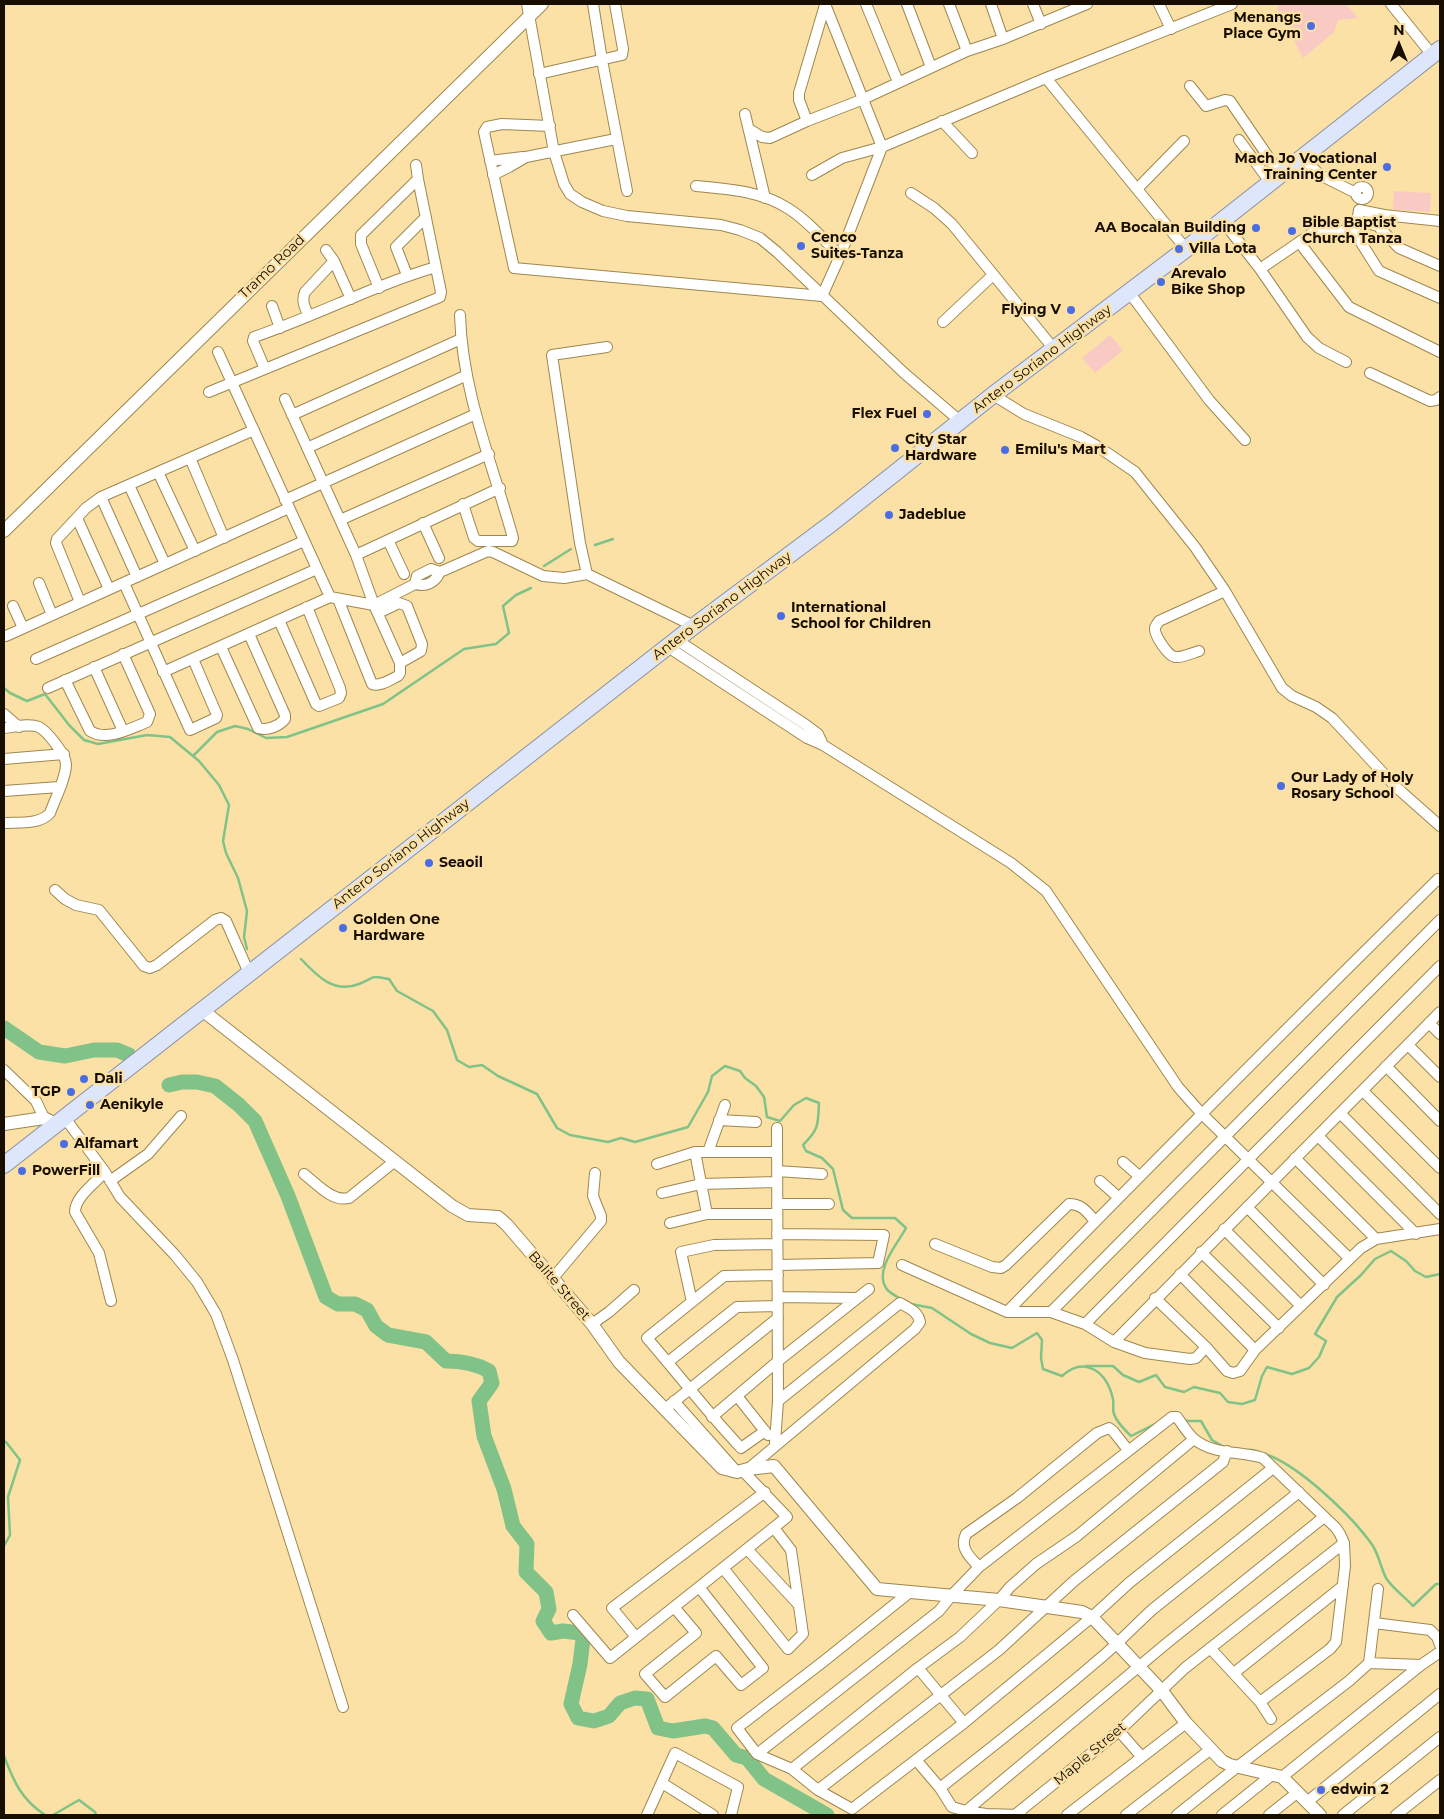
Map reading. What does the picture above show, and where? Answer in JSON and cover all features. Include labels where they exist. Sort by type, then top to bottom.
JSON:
[{"type":"main road","name":"Antero Soriano Highway","points":[[4,1165],[54,1121],[202,1010],[694,626],[832,523],[993,395],[1186,249],[1436,52]]},
{"type":"street","name":"Tramo Road","points":[[4,531],[528,10],[542,4]]},
{"type":"street","points":[[594,4],[602,60],[627,191]]},
{"type":"street","points":[[539,74],[619,57],[624,52],[615,4]]},
{"type":"street","points":[[822,296],[840,256],[882,147],[825,4]]},
{"type":"street","points":[[808,121],[799,100],[800,86],[825,4]]},
{"type":"street","points":[[866,4],[898,82]]},
{"type":"street","points":[[907,4],[931,67]]},
{"type":"street","points":[[949,4],[967,51]]},
{"type":"street","points":[[991,4],[1004,39]]},
{"type":"street","points":[[1033,4],[1041,24]]},
{"type":"street","points":[[1159,4],[1171,29]]},
{"type":"street","points":[[812,175],[842,158],[882,147],[1046,78],[1232,4]]},
{"type":"street","points":[[1391,4],[1436,52]]},
{"type":"street","points":[[749,129],[762,137],[770,138],[862,100],[967,51],[1041,24],[1080,5]]},
{"type":"street","points":[[528,10],[554,152],[564,184],[570,194],[582,202],[603,211],[627,216],[721,225],[760,238],[904,374],[960,421]]},
{"type":"street","points":[[1046,78],[1186,249]]},
{"type":"street","points":[[1190,86],[1206,106],[1225,100],[1230,101],[1275,178]]},
{"type":"street","points":[[745,114],[764,198]]},
{"type":"street","points":[[942,121],[972,153]]},
{"type":"street","points":[[550,126],[502,124],[487,127],[484,132],[514,268],[822,296]]},
{"type":"street","points":[[490,161],[526,157],[616,139]]},
{"type":"street","points":[[1137,190],[1184,140]]},
{"type":"street","points":[[1239,140],[1275,178]]},
{"type":"street","points":[[493,175],[509,168],[526,157]]},
{"type":"street","points":[[1302,157],[1320,175],[1358,196],[1359,210],[1355,233],[1379,271],[1440,298]]},
{"type":"street","points":[[209,392],[440,297],[441,292],[416,166]]},
{"type":"street","points":[[379,288],[361,244],[361,235],[418,179]]},
{"type":"street","points":[[696,186],[733,189],[764,198],[788,208],[806,221],[840,256]]},
{"type":"street","points":[[912,193],[934,208],[952,224],[1054,349]]},
{"type":"street","points":[[1359,210],[1384,215],[1440,221]]},
{"type":"street","points":[[1378,226],[1384,215]]},
{"type":"street","points":[[407,275],[396,247],[426,217]]},
{"type":"street","points":[[1222,220],[1260,269],[1307,337],[1319,348],[1346,362]]},
{"type":"street","points":[[1358,221],[1378,226],[1396,246],[1440,266]]},
{"type":"street","points":[[1260,269],[1320,228],[1355,233]]},
{"type":"street","points":[[1299,242],[1349,307],[1440,352]]},
{"type":"street","points":[[326,250],[334,261],[351,299]]},
{"type":"street","points":[[310,316],[303,303],[305,292],[334,261]]},
{"type":"street","points":[[265,369],[252,340],[254,337],[310,316],[407,275],[436,267]]},
{"type":"street","points":[[944,322],[993,275]]},
{"type":"street","points":[[1129,292],[1209,400],[1245,440]]},
{"type":"street","points":[[272,306],[280,328]]},
{"type":"street","points":[[460,315],[466,375],[476,414],[500,488],[513,538],[512,542],[478,541],[474,538],[463,504]]},
{"type":"street","points":[[292,415],[461,339]]},
{"type":"street","points":[[587,574],[581,549],[552,355],[607,347]]},
{"type":"street","points":[[218,352],[317,569],[334,598],[372,684],[376,686],[398,676],[400,673],[400,663],[376,609],[356,555],[285,399]]},
{"type":"street","points":[[1370,373],[1430,401],[1440,397]]},
{"type":"street","points":[[307,448],[466,375]]},
{"type":"street","points":[[993,395],[1024,414],[1081,437],[1135,472],[1195,546],[1225,591],[1282,688],[1292,696],[1316,707],[1332,718],[1396,787],[1440,826]]},
{"type":"street","points":[[6,636],[224,538],[323,482],[476,414]]},
{"type":"street","points":[[80,602],[56,543],[57,538],[93,502],[254,430]]},
{"type":"street","points":[[340,520],[489,454]]},
{"type":"street","points":[[190,458],[224,538]]},
{"type":"street","points":[[158,472],[195,551]]},
{"type":"street","points":[[129,485],[165,564]]},
{"type":"street","points":[[356,555],[500,488]]},
{"type":"street","points":[[101,497],[137,577]]},
{"type":"street","points":[[77,518],[109,589]]},
{"type":"street","points":[[423,523],[439,558]]},
{"type":"street","points":[[388,540],[404,574]]},
{"type":"street","points":[[36,659],[304,541]]},
{"type":"street","points":[[376,609],[415,584],[417,576],[423,572],[431,569],[440,572],[490,551],[542,576],[564,578],[587,574],[694,626]]},
{"type":"street","points":[[48,688],[317,569]]},
{"type":"street","points":[[39,583],[52,615]]},
{"type":"street","points":[[124,583],[187,727],[190,730],[218,716],[193,659]]},
{"type":"street","points":[[1199,651],[1176,658],[1172,657],[1166,651],[1155,628],[1159,621],[1225,591]]},
{"type":"street","points":[[163,672],[307,607],[334,598],[376,609],[399,603],[407,606],[422,648],[421,651],[400,663]]},
{"type":"street","points":[[13,606],[23,628]]},
{"type":"street","points":[[279,620],[316,704],[319,706],[339,698],[340,688],[307,607]]},
{"type":"street","points":[[221,647],[258,728],[269,728],[282,723],[285,715],[249,634]]},
{"type":"street","points":[[672,644],[806,725],[818,734],[823,745],[1011,863],[1046,891],[1178,1087],[1201,1114],[1226,1136],[1349,1258]]},
{"type":"street","points":[[65,680],[90,731],[96,735],[105,736],[147,722],[150,714],[123,654]]},
{"type":"street","points":[[94,667],[123,731]]},
{"type":"street","points":[[4,714],[20,727]]},
{"type":"street","points":[[4,728],[38,727],[43,729],[64,754],[66,763],[50,813],[46,818],[4,823]]},
{"type":"street","points":[[4,758],[64,754]]},
{"type":"street","points":[[4,791],[59,787]]},
{"type":"street","points":[[1007,1312],[1118,1197],[1439,879]]},
{"type":"street","points":[[55,890],[65,899],[76,905],[99,910],[144,966],[150,968],[157,965],[215,920],[221,918],[226,921],[249,973]]},
{"type":"street","points":[[1051,1312],[1440,920]]},
{"type":"street","points":[[1084,1324],[1440,966]]},
{"type":"street","name":"Balite Street","points":[[202,1010],[461,1212],[468,1215],[498,1217],[592,1324],[619,1362],[670,1405],[722,1468],[743,1470]]},
{"type":"street","points":[[1114,1342],[1440,1012]]},
{"type":"street","points":[[1429,1023],[1440,1034]]},
{"type":"street","points":[[1408,1046],[1440,1077]]},
{"type":"street","points":[[1386,1066],[1440,1121]]},
{"type":"street","points":[[4,1070],[107,1176],[120,1197],[175,1255],[197,1282],[216,1314],[233,1360],[343,1707]]},
{"type":"street","points":[[1363,1091],[1440,1168]]},
{"type":"street","points":[[708,1152],[725,1105]]},
{"type":"street","points":[[1340,1113],[1440,1214]]},
{"type":"street","points":[[111,1301],[99,1253],[75,1212],[75,1206],[78,1200],[107,1176],[148,1154],[182,1116]]},
{"type":"street","points":[[719,1120],[756,1122]]},
{"type":"street","points":[[4,1124],[54,1121]]},
{"type":"street","points":[[776,1444],[778,1401],[777,1128]]},
{"type":"street","points":[[1318,1136],[1416,1234]]},
{"type":"street","points":[[695,1152],[707,1214]]},
{"type":"street","points":[[656,1164],[695,1152],[777,1152]]},
{"type":"street","points":[[1296,1158],[1376,1239]]},
{"type":"street","points":[[304,1174],[334,1197],[341,1200],[349,1198],[395,1161]]},
{"type":"street","points":[[1123,1162],[1139,1176]]},
{"type":"street","points":[[553,1278],[601,1222],[601,1216],[592,1188],[595,1172]]},
{"type":"street","points":[[662,1193],[701,1184],[822,1174]]},
{"type":"street","points":[[1100,1181],[1118,1197]]},
{"type":"street","points":[[670,1223],[707,1214],[829,1204]]},
{"type":"street","points":[[935,1244],[992,1268],[1001,1268],[1069,1204],[1082,1207],[1095,1221]]},
{"type":"street","points":[[1246,1207],[1324,1285]]},
{"type":"street","points":[[1224,1229],[1301,1306]]},
{"type":"street","points":[[1156,1298],[1206,1347],[1227,1371],[1233,1372],[1240,1370],[1255,1350],[1361,1248],[1376,1239],[1440,1229]]},
{"type":"street","points":[[692,1302],[681,1252],[714,1245],[777,1239],[884,1235],[878,1263],[724,1276],[692,1302],[647,1338],[712,1417],[741,1448],[765,1431]]},
{"type":"street","points":[[1201,1252],[1279,1328]]},
{"type":"street","points":[[902,1265],[1007,1312],[1051,1312],[1084,1324],[1114,1342],[1144,1353],[1190,1359],[1196,1358],[1206,1347]]},
{"type":"street","points":[[1180,1274],[1255,1350]]},
{"type":"street","points":[[712,1417],[869,1288]]},
{"type":"street","points":[[592,1324],[634,1290]]},
{"type":"street","points":[[668,1362],[737,1307],[778,1302],[858,1298]]},
{"type":"street","points":[[743,1470],[915,1329],[920,1322],[920,1317],[900,1303],[778,1401]]},
{"type":"street","points":[[670,1405],[778,1318]]},
{"type":"street","points":[[736,1396],[776,1444]]},
{"type":"street","points":[[757,1754],[939,1611],[952,1594],[979,1567],[1172,1417],[1177,1417],[1194,1439],[1211,1450],[1263,1458],[1336,1528],[1344,1543],[1345,1566],[1336,1642],[1330,1649],[1260,1702]]},
{"type":"street","points":[[979,1567],[963,1548],[963,1540],[966,1534],[1017,1498],[1097,1433],[1109,1428],[1128,1450]]},
{"type":"street","points":[[792,1769],[918,1668],[960,1637],[999,1600],[1010,1586],[1036,1564],[1077,1536],[1194,1439]]},
{"type":"street","points":[[818,1790],[942,1696],[999,1650],[1074,1582],[1223,1462],[1227,1451]]},
{"type":"street","points":[[743,1470],[774,1466],[877,1589],[952,1594],[999,1600],[1082,1612],[1092,1617],[1162,1691],[1186,1722],[1222,1761],[1236,1767],[1277,1776],[1298,1792],[1319,1815]]},
{"type":"street","points":[[910,1592],[737,1728],[757,1754],[792,1769],[818,1790],[852,1809],[964,1723],[1092,1617],[1129,1583],[1273,1468]]},
{"type":"street","points":[[573,1615],[610,1658],[787,1517],[743,1470]]},
{"type":"street","points":[[636,1637],[612,1608],[765,1492]]},
{"type":"street","points":[[940,1788],[1036,1712],[1117,1644],[1153,1609],[1299,1492]]},
{"type":"street","points":[[966,1812],[1139,1667],[1324,1516]]},
{"type":"street","points":[[723,1568],[788,1649],[802,1634],[791,1550],[774,1528]]},
{"type":"street","name":"Maple Street","points":[[1015,1815],[1119,1731],[1185,1668],[1344,1543]]},
{"type":"street","points":[[747,1549],[798,1604]]},
{"type":"street","points":[[1234,1673],[1343,1586]]},
{"type":"street","points":[[674,1607],[696,1633],[645,1674],[665,1697],[716,1656],[741,1684],[763,1668],[699,1587]]},
{"type":"street","points":[[1177,1815],[1236,1767],[1349,1682],[1369,1663],[1378,1589]]},
{"type":"street","points":[[1374,1623],[1430,1630],[1437,1637],[1440,1645]]},
{"type":"street","points":[[1210,1648],[1260,1702],[1271,1719]]},
{"type":"street","points":[[1222,1815],[1277,1776],[1440,1652]]},
{"type":"street","points":[[1369,1663],[1421,1665]]},
{"type":"street","points":[[918,1668],[964,1723]]},
{"type":"street","points":[[1307,1802],[1440,1694]]},
{"type":"street","points":[[1067,1815],[1186,1722]]},
{"type":"street","points":[[1119,1731],[1141,1756]]},
{"type":"street","points":[[1343,1815],[1440,1737]]},
{"type":"street","points":[[1126,1815],[1211,1749]]},
{"type":"street","points":[[651,1814],[675,1753],[738,1787],[731,1815]]},
{"type":"street","points":[[916,1760],[940,1788],[952,1807],[966,1812],[1021,1815]]},
{"type":"street","points":[[1396,1815],[1440,1780]]},
{"type":"street","points":[[662,1783],[713,1815]]},
{"type":"street","points":[[1268,1815],[1298,1792]]},
{"type":"shaded area","name":"Menangs Place Gym","points":[[1280,4],[1346,4],[1358,18],[1338,20],[1334,32],[1303,58],[1277,8]]},
{"type":"shaded area","points":[[1394,191],[1431,193],[1430,212],[1393,209]]},
{"type":"shaded area","points":[[1110,335],[1123,350],[1095,373],[1082,358]]},
{"type":"waterway","points":[[595,545],[613,539]]},
{"type":"waterway","points":[[544,566],[571,549]]},
{"type":"waterway","points":[[193,756],[217,732],[235,726],[248,729],[266,738],[287,737],[383,704],[464,649],[496,644],[509,633],[503,606],[516,595],[531,588]]},
{"type":"waterway","points":[[4,688],[27,701],[45,694],[69,725],[84,740],[98,744],[147,735],[170,737],[199,761],[219,785],[229,805],[223,841],[226,853],[238,878],[247,911],[244,937],[247,949]]},
{"type":"waterway","points":[[301,959],[327,982],[342,987],[359,984],[375,977],[389,979],[397,991],[433,1011],[447,1030],[457,1060],[469,1067],[482,1065],[498,1076],[537,1094],[557,1128],[570,1135],[608,1142],[621,1138],[635,1142],[688,1127],[708,1092],[712,1076],[725,1066],[740,1071],[745,1078],[756,1086],[764,1097],[767,1117],[780,1121],[794,1105],[806,1098],[819,1103],[817,1126],[803,1145],[806,1151],[822,1158],[833,1169],[843,1210],[852,1218],[895,1218],[906,1228],[889,1257],[883,1273],[883,1281],[886,1288],[901,1299]]},
{"type":"waterway","points":[[4,1028],[39,1052],[65,1056],[94,1050],[117,1050],[129,1055]]},
{"type":"waterway","points":[[169,1085],[182,1082],[197,1082],[215,1086],[239,1105],[255,1121],[288,1196],[326,1297],[338,1304],[355,1304],[367,1310],[376,1326],[388,1335],[426,1342],[446,1361],[468,1363],[489,1371],[492,1383],[479,1401],[484,1436],[504,1489],[513,1526],[527,1544],[526,1572],[546,1592],[549,1609],[543,1621],[551,1633],[563,1631],[580,1633],[583,1639],[580,1664],[571,1704],[578,1718],[594,1721],[609,1716],[620,1703],[635,1698],[647,1699],[658,1728],[673,1731],[705,1726],[713,1728],[736,1755],[747,1758],[764,1779],[827,1815]]},
{"type":"waterway","points":[[1086,1366],[1113,1366],[1123,1375],[1139,1382],[1156,1375],[1165,1387],[1184,1392],[1194,1387],[1220,1393],[1228,1402],[1242,1404],[1255,1400],[1262,1376],[1267,1367],[1292,1374],[1309,1368],[1319,1357],[1326,1341],[1315,1334],[1337,1297],[1375,1259],[1391,1251],[1406,1261],[1415,1271],[1426,1277],[1440,1274]]},
{"type":"waterway","points":[[911,1304],[932,1308],[971,1334],[990,1343],[1012,1348],[1037,1333],[1042,1340],[1041,1358],[1043,1369],[1062,1376],[1079,1367],[1087,1367],[1100,1374],[1110,1389],[1115,1417],[1131,1436],[1157,1423]]},
{"type":"waterway","points":[[1184,1419],[1186,1421],[1201,1421],[1212,1440],[1224,1447]]},
{"type":"waterway","points":[[4,1441],[20,1460],[8,1497],[10,1535],[4,1546]]},
{"type":"waterway","points":[[1246,1450],[1260,1452]]},
{"type":"waterway","points":[[1265,1454],[1279,1460],[1309,1480],[1339,1507],[1373,1546],[1386,1578],[1413,1606],[1436,1584],[1440,1584]]},
{"type":"waterway","points":[[4,1756],[19,1789],[30,1803],[45,1815]]},
{"type":"waterway","points":[[53,1815],[79,1800],[95,1812],[96,1815]]},
{"type":"place","name":"Menangs Place Gym","points":[[1311,26]]},
{"type":"place","name":"Mach Jo Vocational Training Center","points":[[1387,167]]},
{"type":"place","name":"AA Bocalan Building","points":[[1256,228]]},
{"type":"place","name":"Bible Baptist Church Tanza","points":[[1292,231]]},
{"type":"place","name":"Cenco Suites-Tanza","points":[[801,246]]},
{"type":"place","name":"Villa Lota","points":[[1179,249]]},
{"type":"place","name":"Arevalo Bike Shop","points":[[1161,282]]},
{"type":"place","name":"Flying V","points":[[1071,310]]},
{"type":"place","name":"Flex Fuel","points":[[927,414]]},
{"type":"place","name":"City Star Hardware","points":[[895,448]]},
{"type":"place","name":"Emilu's Mart","points":[[1005,450]]},
{"type":"place","name":"Jadeblue","points":[[889,515]]},
{"type":"place","name":"International School for Children","points":[[781,616]]},
{"type":"place","name":"Our Lady of Holy Rosary School","points":[[1281,786]]},
{"type":"place","name":"Seaoil","points":[[429,863]]},
{"type":"place","name":"Golden One Hardware","points":[[343,928]]},
{"type":"place","name":"Dali","points":[[84,1079]]},
{"type":"place","name":"TGP","points":[[71,1092]]},
{"type":"place","name":"Aenikyle","points":[[90,1105]]},
{"type":"place","name":"Alfamart","points":[[64,1144]]},
{"type":"place","name":"PowerFill","points":[[22,1171]]},
{"type":"place","name":"edwin 2","points":[[1321,1790]]}]
